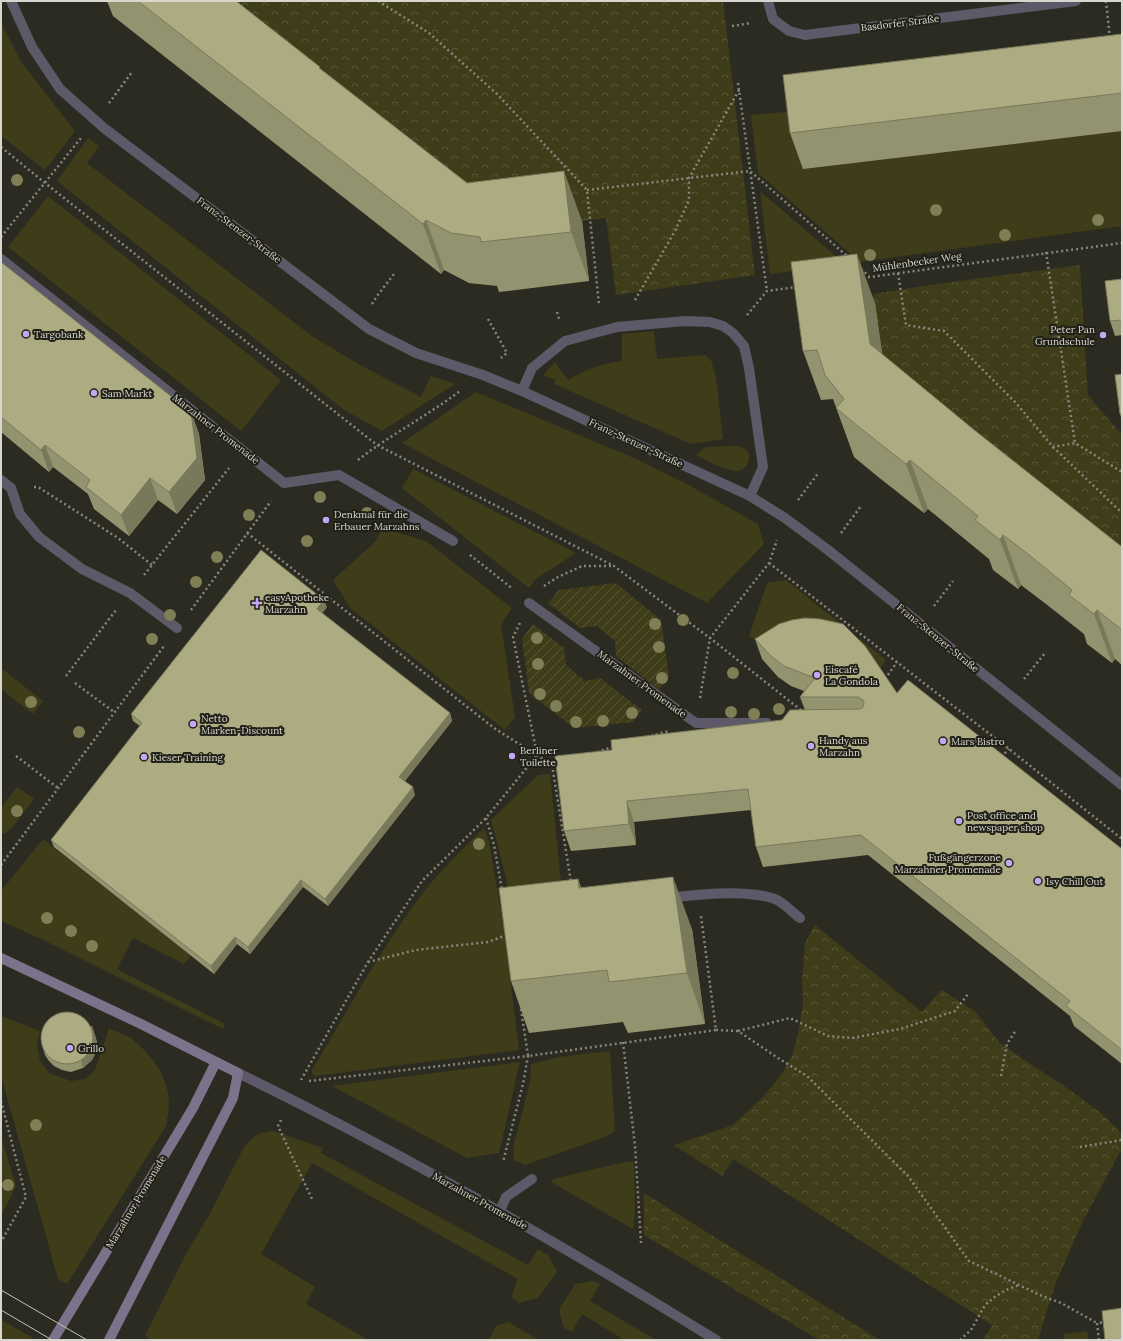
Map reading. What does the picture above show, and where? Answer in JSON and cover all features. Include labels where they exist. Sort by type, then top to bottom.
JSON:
[{"type":"street","name":"Franz-Stenzer-Straße","points":[[11,1],[32,47],[60,89],[104,128],[369,329],[416,353],[483,375],[522,391],[750,496],[785,518],[828,550],[1122,785]]},
{"type":"street","name":"Basdorfer Straße","points":[[768,1],[773,19],[789,31],[805,36],[1050,2],[1076,1]]},
{"type":"street","name":"Marzahner Promenade","points":[[1,259],[284,483]]},
{"type":"street","points":[[522,391],[532,368],[565,341],[617,327],[685,321],[710,322],[723,326],[733,333],[744,346],[747,361],[763,467],[750,496]]},
{"type":"street","points":[[284,483],[339,475],[453,541]]},
{"type":"street","points":[[1,480],[11,488],[20,514],[39,537],[82,569],[130,593],[177,628]]},
{"type":"street","name":"Marzahner Promenade","points":[[529,603],[696,723],[779,723]]},
{"type":"street","points":[[660,898],[698,894],[750,894],[776,900],[800,918]]},
{"type":"street","name":"Marzahner Promenade","points":[[1,958],[135,1021],[349,1129],[500,1211],[646,1296],[716,1340]]},
{"type":"street","name":"Marzahner Promenade","points":[[53,1340],[192,1108],[216,1062]]},
{"type":"street","points":[[109,1340],[233,1098],[238,1073]]},
{"type":"street","points":[[500,1211],[506,1197],[532,1179]]},
{"type":"path","points":[[378,1],[429,33],[496,94],[587,190],[599,304]]},
{"type":"path","points":[[1106,1],[1111,45]]},
{"type":"path","points":[[738,82],[767,291]]},
{"type":"path","points":[[635,300],[675,231],[689,200],[690,178],[739,90]]},
{"type":"path","points":[[1,237],[84,135]]},
{"type":"path","points":[[1,147],[377,445],[614,566],[710,638],[806,714]]},
{"type":"path","points":[[587,190],[750,171],[852,261]]},
{"type":"path","name":"Mühlenbecker Weg","points":[[862,278],[1046,252],[1122,243]]},
{"type":"path","points":[[1046,252],[1075,443]]},
{"type":"path","points":[[858,266],[870,277]]},
{"type":"path","points":[[898,273],[906,326],[944,331],[1016,403],[1053,447],[1122,513]]},
{"type":"path","points":[[362,324],[377,296],[394,274]]},
{"type":"path","points":[[733,333],[767,291],[799,286]]},
{"type":"path","points":[[483,375],[507,353],[488,319]]},
{"type":"path","points":[[377,445],[449,400]]},
{"type":"path","points":[[1053,447],[1075,443],[1122,472]]},
{"type":"path","points":[[66,676],[243,450]]},
{"type":"path","points":[[650,736],[696,723],[710,638],[769,563],[785,518],[820,472]]},
{"type":"path","points":[[1,865],[284,483]]},
{"type":"path","points":[[11,488],[38,487],[118,538],[152,565]]},
{"type":"path","points":[[828,550],[861,506]]},
{"type":"path","points":[[247,533],[494,728],[552,765],[571,886]]},
{"type":"path","points":[[480,563],[509,586]]},
{"type":"path","points":[[769,563],[898,662],[1122,839]]},
{"type":"path","points":[[920,624],[953,581]]},
{"type":"path","points":[[1011,696],[1045,653]]},
{"type":"path","points":[[883,681],[898,662]]},
{"type":"path","points":[[75,683],[114,712]]},
{"type":"path","points":[[590,754],[620,745]]},
{"type":"path","points":[[1000,759],[1009,749]]},
{"type":"path","points":[[302,1076],[368,962],[422,881],[486,818],[537,755]]},
{"type":"path","points":[[16,756],[58,788]]},
{"type":"path","points":[[552,765],[560,763]]},
{"type":"path","points":[[486,818],[494,845],[504,897]]},
{"type":"path","points":[[698,894],[716,1030]]},
{"type":"path","points":[[368,962],[416,950],[488,942],[511,934]]},
{"type":"path","points":[[309,1081],[528,1056],[716,1030],[738,1031],[790,1018],[828,1036],[852,1038],[900,1029],[955,1011],[968,994]]},
{"type":"path","points":[[503,1162],[523,1084],[528,1056],[520,1002]]},
{"type":"path","points":[[1001,1076],[1007,1044],[1016,1030]]},
{"type":"path","points":[[738,1031],[807,1076],[841,1108],[908,1176],[969,1261],[1042,1296],[1061,1303],[1097,1323],[1112,1322]]},
{"type":"path","points":[[623,1042],[635,1146],[641,1243]]},
{"type":"path","points":[[1,1101],[26,1197],[1,1242]]},
{"type":"path","points":[[278,1126],[312,1199]]},
{"type":"path","points":[[1080,1147],[1122,1140]]},
{"type":"path","points":[[960,1340],[971,1330],[985,1305],[1006,1290],[1020,1285]]},
{"type":"path","points":[[1097,1323],[1099,1340]]},
{"type":"green space","points":[[191,1],[723,1],[755,275],[616,295],[606,218],[492,231]]},
{"type":"green space","points":[[1,23],[22,63],[75,131],[45,170],[1,136]]},
{"type":"green space","points":[[796,111],[1122,130],[1122,226],[860,262],[758,173],[751,115]]},
{"type":"green space","points":[[88,138],[99,146],[87,163],[312,336],[360,365],[421,397],[431,376],[455,384],[382,431],[344,410],[57,181]]},
{"type":"green space","points":[[760,191],[845,264],[770,274]]},
{"type":"green space","points":[[48,196],[281,380],[241,431],[8,247]]},
{"type":"green space","points":[[1080,265],[1088,395],[1122,435],[1122,582],[887,391],[873,294]]},
{"type":"green space","points":[[654,331],[657,359],[705,355],[711,360],[716,378],[723,439],[691,444],[554,384],[555,380],[543,375],[555,362],[568,380],[581,373],[608,363],[622,361],[622,334]]},
{"type":"green space","points":[[476,392],[634,458],[687,484],[758,524],[764,544],[707,603],[402,443]]},
{"type":"green space","points":[[737,446],[744,448],[748,452],[749,456],[747,465],[740,470],[735,471],[726,469],[696,455],[706,447]]},
{"type":"green space","points":[[413,469],[576,553],[536,579],[529,588],[402,488]]},
{"type":"green space","points":[[382,528],[426,541],[512,608],[501,624],[515,717],[505,730],[350,608],[333,580],[376,541]]},
{"type":"green space","points":[[786,580],[886,660],[877,673],[774,652],[749,636],[767,583]]},
{"type":"green space","points":[[616,583],[661,620],[669,676],[659,690],[616,656],[615,641],[597,626],[580,628],[548,603],[559,590]]},
{"type":"green space","points":[[533,624],[564,648],[566,665],[585,681],[600,678],[642,710],[633,722],[574,728],[529,693],[522,639]]},
{"type":"green space","points":[[1,668],[43,701],[33,714],[1,689]]},
{"type":"green space","points":[[550,774],[565,922],[515,928],[505,873],[491,820],[538,775]]},
{"type":"green space","points":[[17,787],[34,799],[11,829],[4,834],[1,832],[1,808]]},
{"type":"green space","points":[[484,828],[489,842],[504,928],[519,1050],[315,1076],[312,1074],[312,1070],[364,982],[405,918],[434,879]]},
{"type":"green space","points":[[43,839],[191,956],[184,964],[133,938],[117,969],[225,1024],[223,1029],[41,939],[1,921],[1,891]]},
{"type":"green space","points":[[815,925],[922,1012],[941,990],[975,1011],[999,1042],[1067,1088],[1102,1114],[1121,1133],[1122,1148],[1083,1221],[1055,1285],[1038,1340],[983,1340],[992,1325],[733,1159],[722,1176],[674,1145],[733,1125],[763,1097],[781,1075],[792,1056],[798,1034],[803,1004],[802,982],[805,943]]},
{"type":"green space","points":[[1,1016],[40,1031],[37,1046],[40,1061],[49,1073],[71,1081],[85,1079],[95,1070],[109,1028],[129,1037],[143,1049],[155,1063],[167,1087],[169,1102],[165,1128],[67,1284],[58,1279],[1,1076]]},
{"type":"green space","points":[[610,1051],[615,1131],[605,1137],[525,1165],[514,1160],[513,1148],[530,1081],[531,1064],[559,1057]]},
{"type":"green space","points":[[520,1062],[499,1153],[467,1158],[332,1086]]},
{"type":"green space","points":[[273,1131],[323,1148],[321,1153],[528,1265],[538,1249],[548,1255],[557,1272],[538,1298],[519,1303],[511,1297],[518,1279],[312,1163],[261,1254],[315,1287],[306,1304],[368,1340],[151,1340],[145,1336],[186,1254],[209,1215],[244,1147],[256,1135],[263,1132]]},
{"type":"green space","points":[[1,1136],[16,1186],[1,1215]]},
{"type":"green space","points":[[629,1161],[634,1163],[635,1209],[633,1229],[551,1182],[557,1178]]},
{"type":"green space","points":[[644,1193],[880,1340],[819,1340],[644,1235]]},
{"type":"green space","points":[[593,1281],[600,1284],[590,1301],[656,1340],[624,1340],[582,1314],[572,1332],[564,1328],[559,1310],[575,1284]]},
{"type":"green space","points":[[1,1320],[33,1338],[32,1340],[1,1340]]},
{"type":"green space","points":[[508,1322],[539,1340],[489,1340],[496,1326]]},
{"type":"green space","points":[[1087,1331],[1089,1340],[1063,1340],[1064,1334]]},
{"type":"building","points":[[138,1],[236,1],[320,67],[319,68],[467,183],[564,171],[571,232],[481,242],[480,237],[451,233],[426,220],[423,224]]},
{"type":"building","points":[[1122,34],[1122,93],[790,133],[783,75]]},
{"type":"building","points":[[857,254],[870,344],[973,429],[1122,547],[1122,630],[1097,610],[1094,614],[1069,595],[1072,590],[1028,554],[1003,535],[1000,540],[975,520],[978,516],[910,460],[906,464],[836,408],[844,399],[825,375],[817,350],[803,351],[791,262]]},
{"type":"building","points":[[1,262],[191,412],[197,458],[169,492],[150,478],[121,515],[86,487],[90,480],[45,445],[41,450],[1,417]]},
{"type":"building","points":[[1122,279],[1122,320],[1110,321],[1105,281]]},
{"type":"building","points":[[1122,374],[1122,414],[1120,414],[1115,375]]},
{"type":"building","points":[[261,550],[324,600],[317,609],[450,713],[399,777],[413,787],[325,899],[301,880],[248,947],[235,937],[211,966],[51,840],[142,723],[131,714]]},
{"type":"building","points":[[805,618],[820,619],[843,624],[865,646],[897,693],[908,680],[1122,849],[1122,1050],[1066,1006],[1070,1001],[861,835],[756,847],[748,789],[627,801],[629,824],[564,831],[555,756],[612,750],[611,740],[782,720],[790,710],[860,709],[863,707],[863,700],[858,697],[800,697],[815,678],[784,666],[771,656],[755,639],[779,624]]},
{"type":"building","points":[[673,877],[687,973],[609,982],[607,970],[511,981],[499,888],[578,879],[579,888]]},
{"type":"building","name":"Grillo","points":[[62,1012],[72,1012],[86,1019],[93,1033],[93,1043],[86,1057],[72,1064],[62,1064],[52,1060],[45,1053],[41,1043],[41,1033],[45,1023],[52,1016]]},
{"type":"building","points":[[1122,1308],[1122,1340],[1105,1340],[1102,1311]]},
{"type":"tram line","points":[[1,1290],[87,1340]]},
{"type":"tram line","points":[[1,1310],[52,1340]]},
{"type":"place","name":"Targobank","points":[[26,334]]},
{"type":"place","name":"Peter Pan Grundschule","points":[[1103,335]]},
{"type":"place","name":"Sam Markt","points":[[94,393]]},
{"type":"place","name":"Denkmal für die Erbauer Marzahns","points":[[326,520]]},
{"type":"place","name":"easyApotheke Marzahn","points":[[257,603]]},
{"type":"place","name":"Eiscafé La Gondola","points":[[817,675]]},
{"type":"place","name":"Netto Marken-Discount","points":[[193,724]]},
{"type":"place","name":"Mars Bistro","points":[[943,741]]},
{"type":"place","name":"Handy aus Marzahn","points":[[811,746]]},
{"type":"place","name":"Berliner Toilette","points":[[512,756]]},
{"type":"place","name":"Kieser Training","points":[[144,757]]},
{"type":"place","name":"Post office and newspaper shop","points":[[959,821]]},
{"type":"place","name":"Fußgängerzone Marzahner Promenade","points":[[1009,863]]},
{"type":"place","name":"Isy Chill Out","points":[[1038,881]]},
{"type":"place","name":"Grillo","points":[[70,1048]]}]
